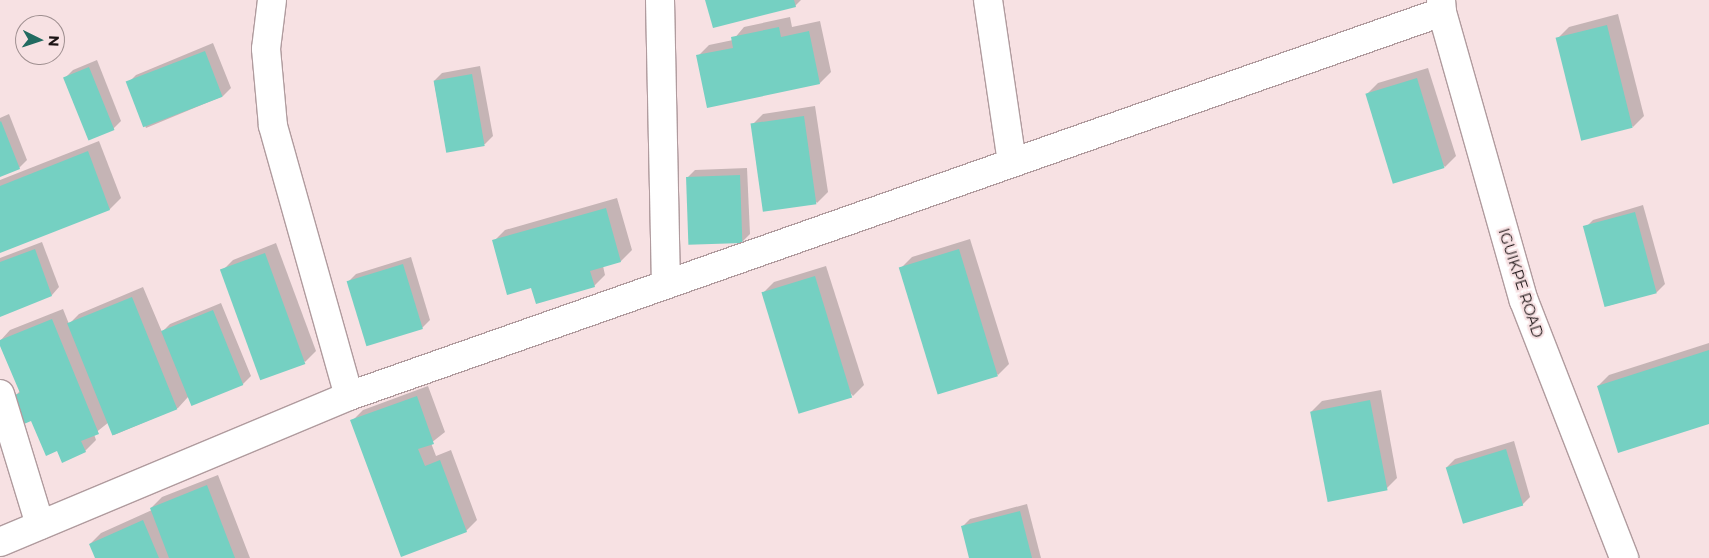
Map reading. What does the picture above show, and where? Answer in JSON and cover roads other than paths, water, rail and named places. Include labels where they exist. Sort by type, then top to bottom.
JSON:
[{"type":"street","points":[[272,0],[266,49],[273,126],[349,396]]},
{"type":"street","points":[[660,0],[666,284]]},
{"type":"street","points":[[988,0],[1012,162]]},
{"type":"street","points":[[0,542],[349,396],[1012,162],[1441,6]]},
{"type":"street","name":"IGUIKPE ROAD","points":[[1441,6],[1524,301],[1624,558]]},
{"type":"street","points":[[0,394],[40,525]]}]
